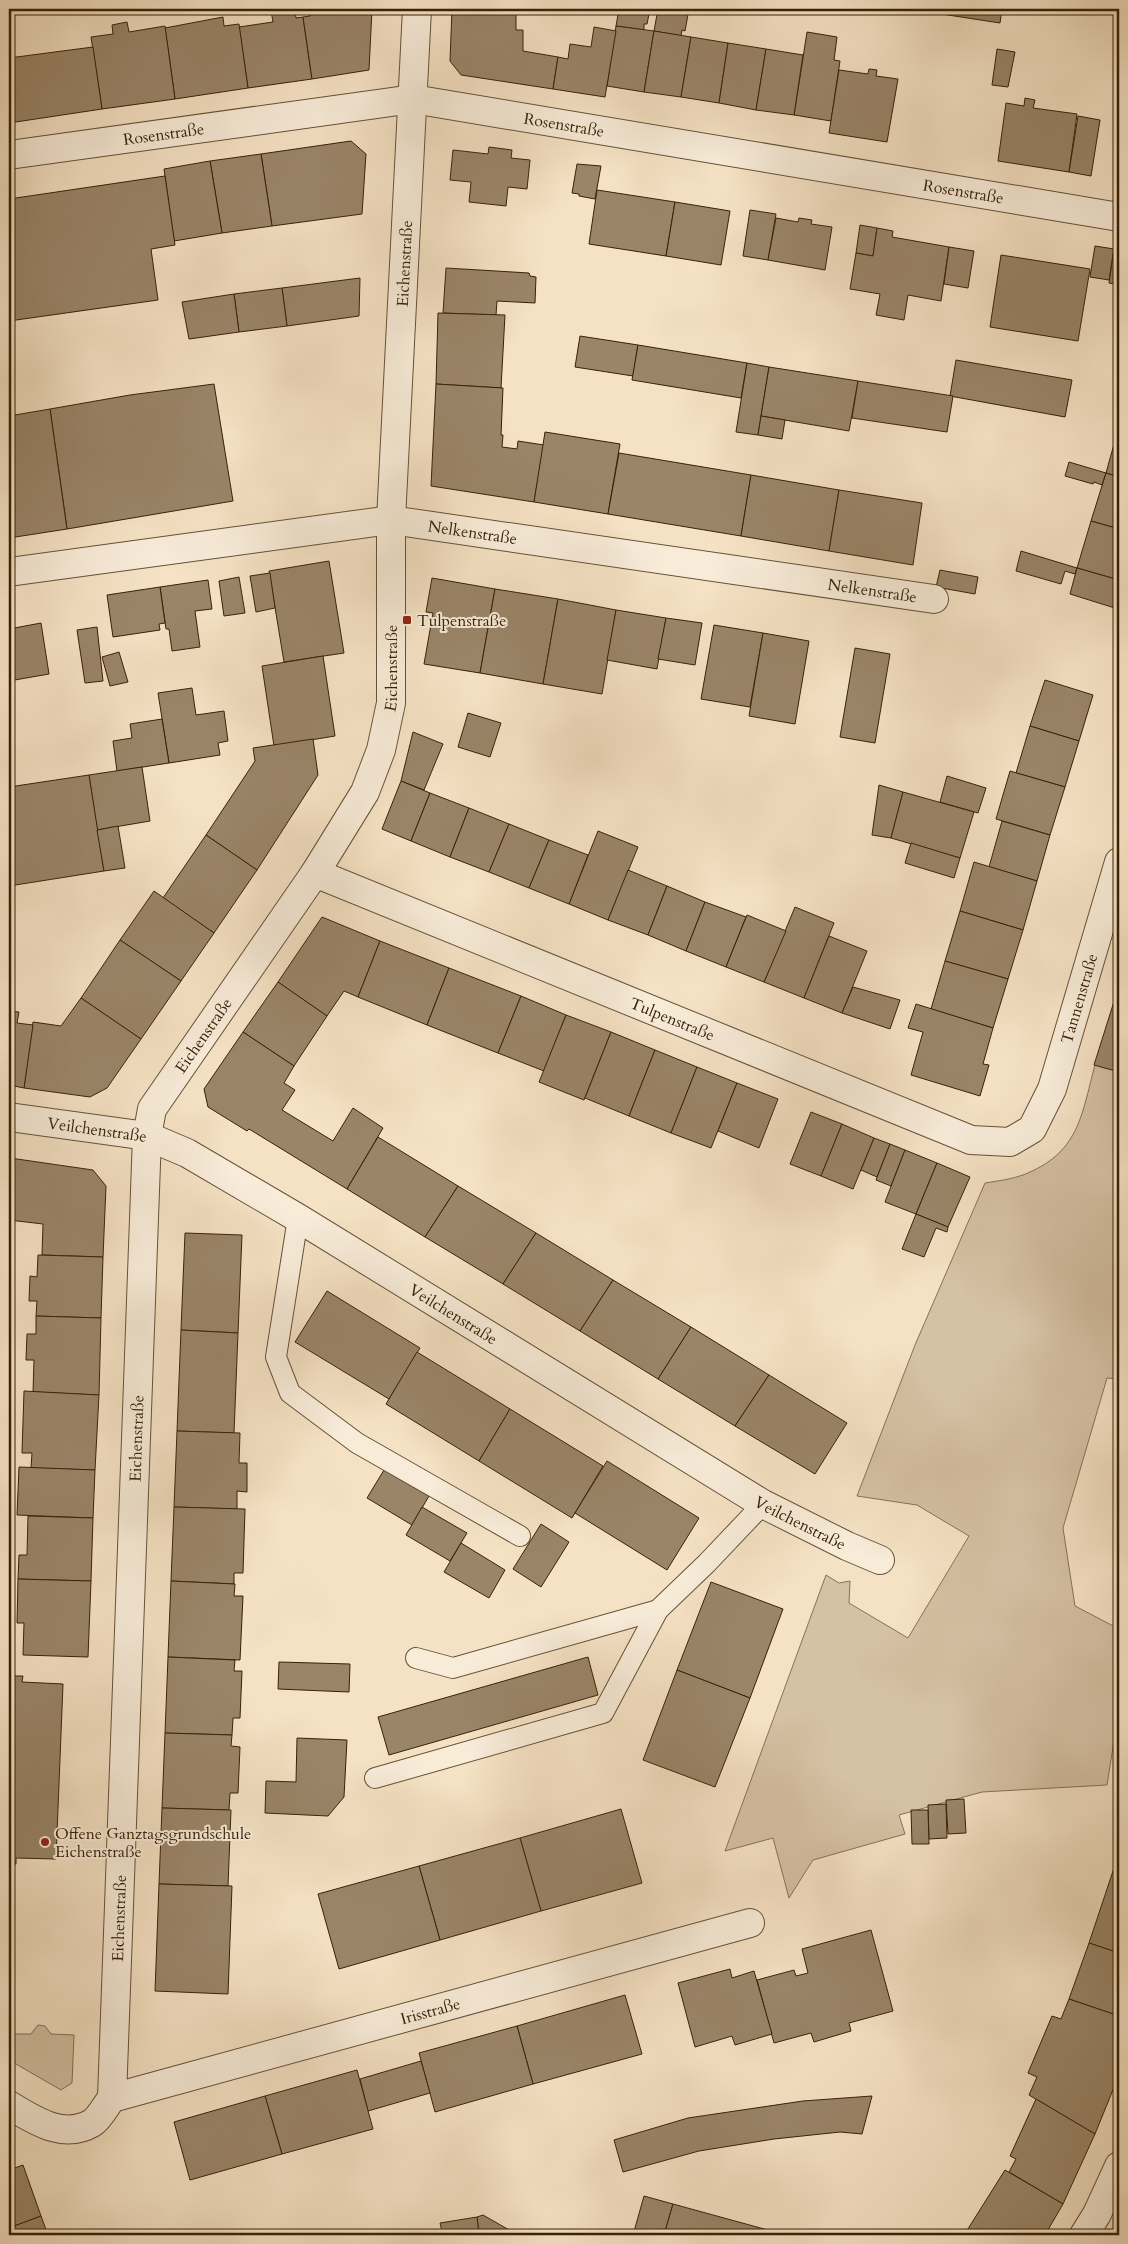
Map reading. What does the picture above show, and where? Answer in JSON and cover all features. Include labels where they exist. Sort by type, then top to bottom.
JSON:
[{"type":"street","name":"Eichenstraße","points":[[112,2098],[147,1136],[152,1109],[315,873],[365,792],[381,750],[391,704],[391,520],[417,9]]},
{"type":"street","name":"Rosenstraße","points":[[9,155],[413,99],[1119,217]]},
{"type":"street","name":"Nelkenstraße","points":[[9,572],[391,520],[934,599]]},
{"type":"street","name":"Tannenstraße","points":[[1032,1130],[1052,1089],[1119,862]]},
{"type":"street","name":"Tulpenstraße","points":[[315,873],[971,1140],[1010,1142],[1032,1130]]},
{"type":"street","name":"Veilchenstraße","points":[[9,1117],[147,1136],[187,1153],[298,1218],[763,1504],[847,1546],[880,1560]]},
{"type":"street","name":"Irisstraße","points":[[112,2098],[750,1923]]},
{"type":"street","points":[[9,2106],[45,2126],[71,2130],[94,2122],[112,2098]]},
{"type":"street","points":[[1084,2235],[1097,2214],[1119,2166]]},
{"type":"lane","points":[[298,1218],[276,1357],[290,1393],[357,1443],[520,1536]]},
{"type":"lane","points":[[375,1778],[603,1713],[658,1610],[707,1563],[763,1504]]},
{"type":"lane","points":[[416,1658],[453,1668],[658,1610]]},
{"type":"shaded area","points":[[1095,1065],[1119,1071],[1119,1379],[1107,1378],[1063,1528],[1075,1606],[1119,1629],[1119,1709],[1107,1785],[982,1792],[899,1815],[905,1834],[813,1860],[789,1898],[773,1838],[725,1851],[826,1575],[839,1583],[850,1581],[849,1603],[908,1638],[969,1536],[917,1505],[857,1496],[915,1345],[985,1183],[1023,1175],[1042,1166],[1056,1156],[1067,1144],[1081,1117]]},
{"type":"shaded area","points":[[38,2025],[45,2026],[51,2034],[74,2035],[72,2083],[61,2090],[9,2060],[9,2044],[15,2034],[31,2034]]},
{"type":"building","points":[[295,9],[296,18],[303,17],[312,79],[248,88],[239,27],[273,22],[271,10]]},
{"type":"building","points":[[310,9],[372,9],[369,70],[312,79],[303,17],[310,16]]},
{"type":"building","points":[[452,9],[516,9],[516,30],[523,30],[523,51],[558,57],[553,89],[461,75],[450,61]]},
{"type":"building","points":[[619,9],[650,9],[647,24],[644,24],[644,30],[616,26]]},
{"type":"building","points":[[658,9],[689,9],[685,31],[682,30],[681,36],[654,31]]},
{"type":"building","points":[[909,9],[1002,9],[1000,23]]},
{"type":"building","points":[[223,17],[224,26],[239,24],[248,88],[175,99],[165,28]]},
{"type":"building","points":[[127,22],[129,32],[165,26],[175,99],[102,109],[91,37],[113,34],[112,25]]},
{"type":"building","points":[[616,26],[654,31],[644,92],[607,86]]},
{"type":"building","points":[[594,27],[616,31],[605,97],[553,89],[558,57],[568,59],[570,44],[591,47]]},
{"type":"building","points":[[654,31],[691,37],[681,97],[644,92]]},
{"type":"building","points":[[807,32],[837,37],[834,60],[840,61],[831,121],[794,115]]},
{"type":"building","points":[[691,37],[728,43],[719,103],[681,97]]},
{"type":"building","points":[[728,43],[766,49],[756,110],[719,103]]},
{"type":"building","points":[[93,47],[102,109],[9,123],[9,58]]},
{"type":"building","points":[[766,49],[803,55],[794,115],[756,110]]},
{"type":"building","points":[[997,49],[1015,52],[1008,87],[992,85]]},
{"type":"building","points":[[869,69],[877,70],[876,76],[898,79],[887,142],[829,133],[839,70],[868,74]]},
{"type":"building","points":[[1025,98],[1035,100],[1033,108],[1077,114],[1069,172],[998,161],[1006,103],[1024,106]]},
{"type":"building","points":[[1078,116],[1100,120],[1091,176],[1069,172]]},
{"type":"building","points":[[351,141],[366,154],[362,214],[272,226],[261,154]]},
{"type":"building","points":[[489,147],[512,150],[511,158],[530,160],[527,189],[508,187],[506,206],[469,202],[471,182],[450,180],[453,150],[488,154]]},
{"type":"building","points":[[261,154],[272,226],[222,233],[210,161]]},
{"type":"building","points":[[210,161],[222,233],[174,241],[164,169]]},
{"type":"building","points":[[577,164],[601,166],[595,199],[572,193]]},
{"type":"building","points":[[165,176],[175,245],[151,249],[158,300],[9,321],[9,199]]},
{"type":"building","points":[[597,190],[675,202],[666,256],[589,244]]},
{"type":"building","points":[[675,202],[730,211],[721,265],[666,256]]},
{"type":"building","points":[[750,210],[776,214],[768,260],[743,256]]},
{"type":"building","points":[[776,218],[798,222],[799,218],[812,220],[811,224],[832,227],[825,270],[768,260]]},
{"type":"building","points":[[860,225],[877,228],[873,256],[856,253]]},
{"type":"building","points":[[877,228],[893,231],[892,237],[949,247],[941,301],[908,295],[904,320],[876,315],[880,294],[850,289],[856,253],[873,256]]},
{"type":"building","points":[[1095,246],[1114,249],[1109,280],[1090,277]]},
{"type":"building","points":[[949,247],[974,251],[968,288],[944,284]]},
{"type":"building","points":[[1114,249],[1119,250],[1119,285],[1109,283]]},
{"type":"building","points":[[1001,255],[1090,269],[1078,341],[990,327]]},
{"type":"building","points":[[446,268],[529,273],[530,276],[536,277],[535,303],[497,301],[496,315],[443,313]]},
{"type":"building","points":[[360,278],[359,316],[287,326],[282,288]]},
{"type":"building","points":[[282,288],[287,326],[239,332],[234,294]]},
{"type":"building","points":[[234,294],[239,332],[189,339],[182,302]]},
{"type":"building","points":[[438,313],[505,315],[501,388],[436,384]]},
{"type":"building","points":[[580,336],[638,345],[633,376],[575,367]]},
{"type":"building","points":[[638,345],[747,363],[741,398],[632,380]]},
{"type":"building","points":[[956,360],[1072,380],[1065,417],[950,396]]},
{"type":"building","points":[[747,363],[769,367],[758,435],[736,432]]},
{"type":"building","points":[[769,367],[858,381],[849,431],[761,416]]},
{"type":"building","points":[[858,381],[953,396],[947,432],[852,418]]},
{"type":"building","points":[[214,384],[233,501],[67,529],[50,409],[130,395]]},
{"type":"building","points":[[436,384],[503,388],[502,447],[517,449],[518,441],[544,445],[534,502],[431,486]]},
{"type":"building","points":[[50,409],[67,529],[9,538],[9,416]]},
{"type":"building","points":[[761,416],[785,420],[782,439],[758,435]]},
{"type":"building","points":[[1119,426],[1119,477],[1106,473]]},
{"type":"building","points":[[545,432],[620,444],[608,514],[534,502]]},
{"type":"building","points":[[619,453],[751,475],[741,536],[608,514]]},
{"type":"building","points":[[1069,462],[1106,473],[1102,485],[1065,476]]},
{"type":"building","points":[[1106,473],[1119,477],[1119,529],[1091,521]]},
{"type":"building","points":[[751,475],[839,490],[829,551],[741,536]]},
{"type":"building","points":[[839,490],[922,503],[913,565],[829,551]]},
{"type":"building","points":[[1091,521],[1119,529],[1119,580],[1077,568]]},
{"type":"building","points":[[1021,551],[1077,568],[1075,574],[1065,571],[1061,584],[1016,571]]},
{"type":"building","points":[[329,561],[344,653],[284,662],[269,571]]},
{"type":"building","points":[[1077,568],[1119,580],[1118,609],[1070,594]]},
{"type":"building","points":[[940,570],[978,577],[975,594],[936,587]]},
{"type":"building","points":[[270,573],[275,608],[256,612],[250,576]]},
{"type":"building","points":[[239,577],[245,613],[224,616],[219,581]]},
{"type":"building","points":[[432,578],[495,589],[480,673],[424,664],[433,613],[426,612]]},
{"type":"building","points":[[208,580],[212,609],[195,611],[200,647],[172,651],[169,629],[166,629],[160,587]]},
{"type":"building","points":[[160,587],[165,623],[159,624],[160,630],[113,637],[107,595]]},
{"type":"building","points":[[495,589],[558,599],[543,684],[480,673]]},
{"type":"building","points":[[558,599],[616,610],[602,694],[543,684]]},
{"type":"building","points":[[616,610],[666,618],[657,669],[607,660]]},
{"type":"building","points":[[666,618],[702,623],[695,665],[658,659]]},
{"type":"building","points":[[41,623],[49,674],[9,681],[9,629]]},
{"type":"building","points":[[714,625],[763,633],[750,707],[701,699]]},
{"type":"building","points":[[97,627],[103,681],[85,683],[77,630]]},
{"type":"building","points":[[763,633],[809,641],[795,724],[749,716]]},
{"type":"building","points":[[855,648],[890,654],[875,743],[840,737]]},
{"type":"building","points":[[119,652],[128,682],[110,686],[102,657]]},
{"type":"building","points":[[323,656],[335,736],[274,746],[262,666]]},
{"type":"building","points":[[1045,680],[1093,695],[1079,741],[1030,726]]},
{"type":"building","points":[[192,688],[196,715],[224,711],[228,741],[218,743],[220,755],[169,763],[158,693]]},
{"type":"building","points":[[468,713],[501,723],[490,757],[458,747]]},
{"type":"building","points":[[162,719],[169,763],[117,771],[113,741],[132,738],[130,724]]},
{"type":"building","points":[[1030,726],[1079,741],[1065,787],[1016,773]]},
{"type":"building","points":[[413,732],[443,744],[424,790],[401,781]]},
{"type":"building","points":[[313,739],[318,775],[257,870],[206,835],[255,761],[253,748]]},
{"type":"building","points":[[142,767],[150,821],[97,830],[89,775]]},
{"type":"building","points":[[1010,771],[1065,787],[1050,835],[996,819]]},
{"type":"building","points":[[89,775],[104,871],[9,886],[9,787]]},
{"type":"building","points":[[947,776],[986,788],[978,813],[940,802]]},
{"type":"building","points":[[401,781],[430,793],[411,841],[382,829]]},
{"type":"building","points":[[879,785],[903,792],[891,838],[872,835]]},
{"type":"building","points":[[903,792],[974,812],[960,858],[891,838]]},
{"type":"building","points":[[430,793],[469,808],[450,857],[411,841]]},
{"type":"building","points":[[469,808],[509,824],[489,872],[450,857]]},
{"type":"building","points":[[1002,821],[1050,835],[1037,881],[989,867]]},
{"type":"building","points":[[509,824],[549,840],[529,888],[489,872]]},
{"type":"building","points":[[118,826],[125,868],[104,871],[97,830]]},
{"type":"building","points":[[598,831],[638,847],[608,920],[569,904]]},
{"type":"building","points":[[206,835],[257,870],[214,933],[163,898]]},
{"type":"building","points":[[549,840],[588,855],[569,904],[529,888]]},
{"type":"building","points":[[911,843],[960,858],[954,878],[905,863]]},
{"type":"building","points":[[974,862],[1037,881],[1023,930],[960,911]]},
{"type":"building","points":[[628,870],[667,886],[648,935],[608,920]]},
{"type":"building","points":[[667,886],[705,902],[686,951],[648,935]]},
{"type":"building","points":[[154,891],[214,933],[181,981],[120,940]]},
{"type":"building","points":[[705,902],[746,917],[726,967],[686,951]]},
{"type":"building","points":[[795,907],[834,923],[804,998],[764,982]]},
{"type":"building","points":[[960,911],[1023,930],[1008,979],[945,961]]},
{"type":"building","points":[[747,915],[786,931],[764,982],[726,967]]},
{"type":"building","points":[[322,917],[380,941],[358,997],[344,991],[327,1016],[278,982]]},
{"type":"building","points":[[829,936],[867,951],[842,1013],[804,998]]},
{"type":"building","points":[[120,940],[181,981],[141,1039],[81,998]]},
{"type":"building","points":[[380,941],[449,968],[427,1025],[358,997]]},
{"type":"building","points":[[945,961],[1008,979],[993,1028],[931,1009]]},
{"type":"building","points":[[449,968],[521,996],[498,1053],[427,1025]]},
{"type":"building","points":[[278,982],[327,1016],[294,1066],[243,1032]]},
{"type":"building","points":[[853,987],[900,1000],[890,1029],[842,1013]]},
{"type":"building","points":[[1117,992],[1119,993],[1119,1072],[1094,1065]]},
{"type":"building","points":[[521,996],[566,1015],[544,1071],[498,1053]]},
{"type":"building","points":[[81,998],[141,1039],[107,1088],[90,1097],[24,1088],[33,1022],[61,1026]]},
{"type":"building","points":[[916,1004],[993,1028],[983,1064],[989,1065],[980,1096],[911,1075],[923,1032],[908,1028]]},
{"type":"building","points":[[9,1011],[19,1012],[17,1023],[33,1025],[24,1088],[9,1085]]},
{"type":"building","points":[[566,1015],[611,1032],[584,1100],[539,1082]]},
{"type":"building","points":[[243,1032],[294,1066],[284,1083],[295,1090],[282,1110],[333,1141],[353,1108],[383,1128],[347,1189],[249,1129],[247,1131],[208,1107],[204,1089]]},
{"type":"building","points":[[611,1032],[655,1050],[629,1116],[585,1098]]},
{"type":"building","points":[[655,1050],[697,1067],[671,1133],[629,1116]]},
{"type":"building","points":[[697,1067],[737,1083],[711,1148],[671,1133]]},
{"type":"building","points":[[737,1083],[778,1099],[759,1148],[718,1131]]},
{"type":"building","points":[[811,1112],[842,1124],[821,1176],[790,1164]]},
{"type":"building","points":[[842,1124],[874,1138],[853,1189],[821,1176]]},
{"type":"building","points":[[378,1137],[458,1186],[425,1237],[347,1189]]},
{"type":"building","points":[[874,1138],[890,1144],[877,1177],[861,1170]]},
{"type":"building","points":[[890,1144],[905,1150],[891,1186],[876,1180]]},
{"type":"building","points":[[905,1150],[937,1163],[916,1214],[885,1202]]},
{"type":"building","points":[[10,1158],[93,1170],[106,1186],[103,1257],[42,1255],[43,1224],[9,1220]]},
{"type":"building","points":[[937,1163],[970,1177],[948,1227],[916,1214]]},
{"type":"building","points":[[458,1186],[536,1233],[503,1284],[425,1237]]},
{"type":"building","points":[[916,1214],[948,1227],[947,1232],[936,1228],[924,1257],[902,1249]]},
{"type":"building","points":[[185,1233],[242,1235],[238,1333],[181,1330]]},
{"type":"building","points":[[536,1233],[613,1280],[580,1331],[503,1284]]},
{"type":"building","points":[[38,1255],[103,1257],[101,1318],[36,1316],[37,1301],[29,1301],[30,1276],[37,1277]]},
{"type":"building","points":[[613,1280],[691,1327],[658,1379],[580,1331]]},
{"type":"building","points":[[327,1291],[420,1348],[389,1399],[295,1342]]},
{"type":"building","points":[[36,1316],[101,1318],[99,1395],[33,1392],[34,1360],[26,1360],[27,1334],[36,1334]]},
{"type":"building","points":[[691,1327],[769,1375],[735,1426],[658,1379]]},
{"type":"building","points":[[181,1330],[238,1333],[234,1433],[177,1431]]},
{"type":"building","points":[[417,1352],[510,1409],[479,1461],[386,1404]]},
{"type":"building","points":[[769,1375],[847,1423],[815,1474],[735,1426]]},
{"type":"building","points":[[24,1391],[99,1395],[95,1470],[31,1468],[32,1453],[22,1453]]},
{"type":"building","points":[[510,1409],[603,1466],[572,1518],[479,1461]]},
{"type":"building","points":[[177,1431],[240,1433],[239,1463],[247,1463],[247,1492],[237,1491],[237,1509],[174,1507]]},
{"type":"building","points":[[607,1461],[699,1518],[667,1570],[575,1513]]},
{"type":"building","points":[[19,1467],[95,1470],[93,1518],[17,1515]]},
{"type":"building","points":[[384,1470],[429,1496],[412,1525],[367,1498]]},
{"type":"building","points":[[174,1507],[245,1509],[243,1573],[234,1573],[234,1584],[171,1581]]},
{"type":"building","points":[[422,1507],[467,1533],[450,1561],[406,1535]]},
{"type":"building","points":[[28,1516],[93,1518],[91,1581],[18,1579],[19,1555],[27,1555]]},
{"type":"building","points":[[541,1524],[569,1542],[541,1587],[513,1569]]},
{"type":"building","points":[[461,1543],[505,1570],[489,1598],[444,1572]]},
{"type":"building","points":[[18,1579],[91,1581],[88,1657],[23,1655],[24,1623],[17,1623]]},
{"type":"building","points":[[171,1581],[235,1584],[234,1596],[243,1596],[240,1660],[168,1657]]},
{"type":"building","points":[[711,1582],[783,1609],[750,1698],[677,1670]]},
{"type":"building","points":[[168,1657],[235,1660],[234,1671],[242,1671],[240,1718],[233,1718],[232,1735],[165,1733]]},
{"type":"building","points":[[588,1657],[598,1695],[389,1755],[378,1717]]},
{"type":"building","points":[[279,1662],[350,1664],[349,1692],[278,1689]]},
{"type":"building","points":[[677,1670],[750,1698],[715,1787],[643,1760]]},
{"type":"building","points":[[9,1676],[23,1676],[22,1682],[63,1684],[56,1859],[16,1858],[16,1864],[9,1864]]},
{"type":"building","points":[[165,1733],[232,1735],[231,1746],[240,1747],[238,1793],[230,1793],[229,1810],[162,1808]]},
{"type":"building","points":[[297,1738],[347,1740],[344,1797],[328,1816],[265,1813],[266,1781],[296,1782]]},
{"type":"building","points":[[964,1799],[966,1833],[948,1834],[946,1800]]},
{"type":"building","points":[[946,1804],[947,1838],[929,1839],[928,1805]]},
{"type":"building","points":[[162,1808],[231,1810],[228,1886],[159,1884]]},
{"type":"building","points":[[621,1809],[642,1883],[541,1911],[520,1838]]},
{"type":"building","points":[[911,1810],[928,1810],[929,1844],[912,1844]]},
{"type":"building","points":[[520,1838],[541,1911],[440,1940],[419,1866]]},
{"type":"building","points":[[1119,1853],[1119,1953],[1089,1943]]},
{"type":"building","points":[[419,1866],[440,1940],[339,1969],[318,1894]]},
{"type":"building","points":[[159,1884],[232,1886],[228,1994],[155,1991]]},
{"type":"building","points":[[871,1930],[893,2011],[849,2023],[851,2031],[814,2042],[811,2033],[774,2043],[757,1980],[794,1970],[796,1976],[808,1973],[802,1949]]},
{"type":"building","points":[[1089,1943],[1119,1953],[1119,2016],[1069,1999]]},
{"type":"building","points":[[730,1969],[732,1978],[754,1971],[772,2034],[735,2045],[732,2036],[695,2047],[678,1983]]},
{"type":"building","points":[[625,1995],[642,2054],[533,2084],[517,2026]]},
{"type":"building","points":[[1069,1999],[1119,2016],[1119,2075],[1095,2134],[1029,2095],[1037,2077],[1028,2073],[1052,2016],[1061,2019]]},
{"type":"building","points":[[517,2026],[533,2084],[435,2112],[419,2053]]},
{"type":"building","points":[[421,2061],[430,2093],[368,2111],[360,2079]]},
{"type":"building","points":[[357,2070],[373,2129],[282,2154],[265,2096]]},
{"type":"building","points":[[265,2096],[282,2154],[190,2180],[174,2122]]},
{"type":"building","points":[[872,2096],[862,2134],[840,2132],[774,2139],[699,2151],[623,2172],[614,2140],[688,2118],[803,2101]]},
{"type":"building","points":[[1036,2099],[1095,2134],[1063,2204],[1009,2172],[1016,2159],[1010,2156]]},
{"type":"building","points":[[23,2165],[41,2216],[9,2228],[9,2170]]},
{"type":"building","points":[[1005,2170],[1063,2204],[1045,2235],[972,2235],[966,2232]]},
{"type":"building","points":[[644,2196],[673,2204],[664,2235],[633,2235]]},
{"type":"building","points":[[673,2204],[786,2235],[664,2235]]},
{"type":"building","points":[[483,2215],[518,2235],[479,2235],[477,2217]]},
{"type":"building","points":[[41,2216],[48,2235],[9,2235],[9,2228]]},
{"type":"building","points":[[477,2217],[479,2235],[419,2235],[442,2232],[440,2223]]},
{"type":"place","name":"Tulpenstraße","points":[[407,620]]},
{"type":"place","name":"Offene Ganztagsgrundschule Eichenstraße","points":[[45,1842]]}]
